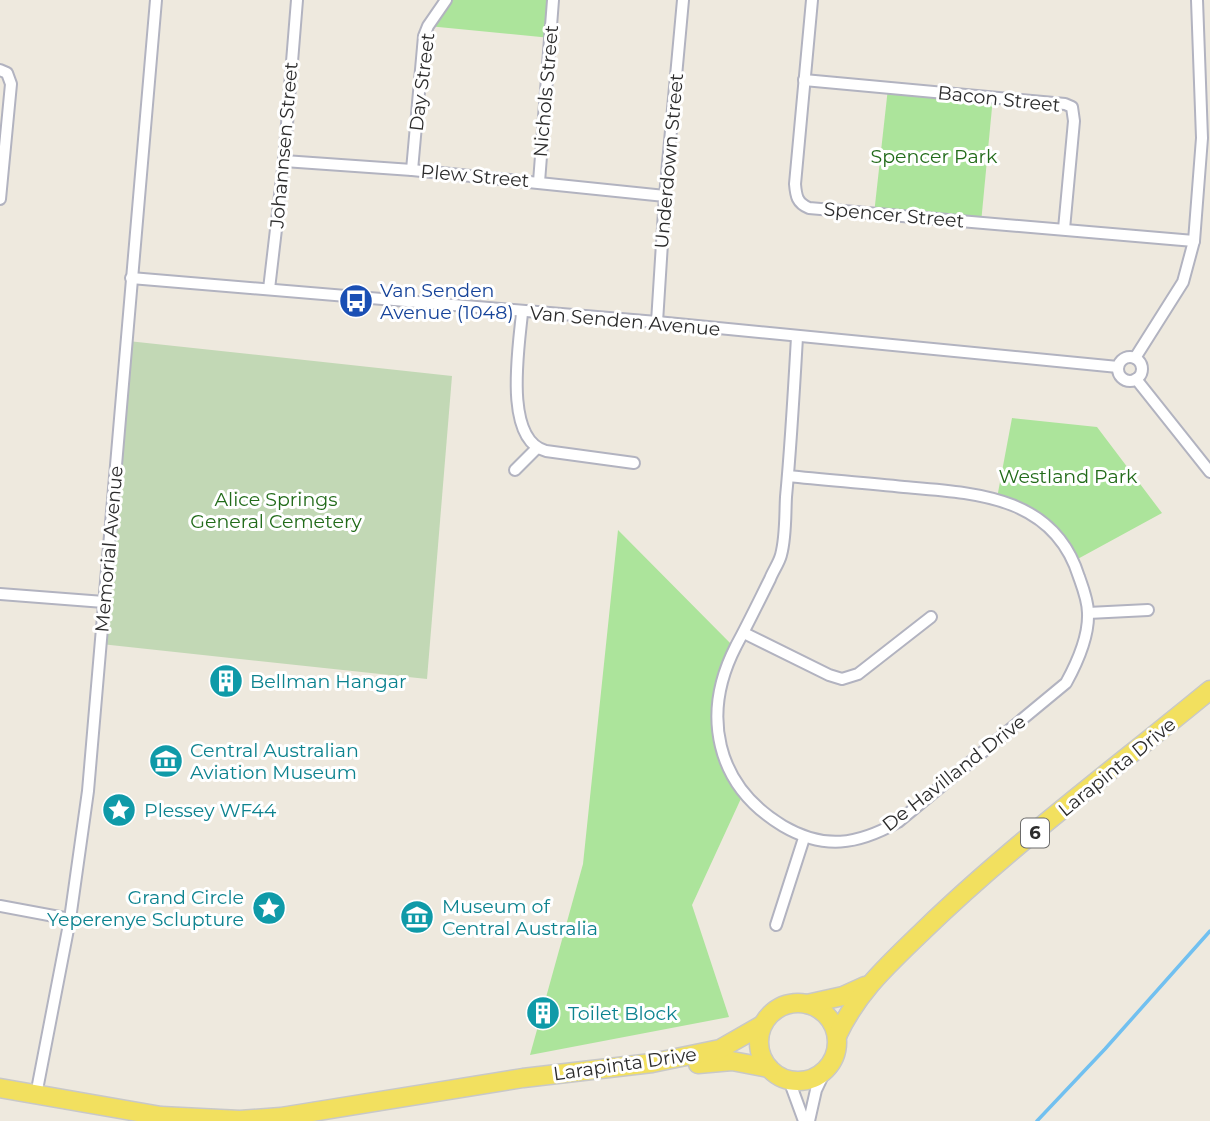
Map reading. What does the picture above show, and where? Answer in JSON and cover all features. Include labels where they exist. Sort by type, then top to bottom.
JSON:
[{"type":"main road","name":"Larapinta Drive","points":[[837,1036],[868,985],[969,887],[1210,690]]},
{"type":"main road","name":"Larapinta Drive","points":[[807,1004],[843,996],[868,985]]},
{"type":"main road","name":"6","points":[[762,1025],[772,1013],[785,1005],[807,1004]]},
{"type":"main road","points":[[807,1004],[827,1016],[837,1036]]},
{"type":"main road","name":"Larapinta Drive","points":[[0,1088],[161,1116],[281,1119],[523,1078],[652,1063],[710,1052],[731,1044],[762,1025]]},
{"type":"main road","points":[[762,1025],[759,1048],[769,1068]]},
{"type":"main road","name":"6","points":[[825,1071],[834,1058],[837,1036]]},
{"type":"main road","name":"Larapinta Drive","points":[[523,1078],[721,1061],[769,1068]]},
{"type":"main road","name":"6","points":[[769,1068],[789,1080]]},
{"type":"main road","points":[[789,1080],[804,1081],[825,1071]]},
{"type":"street","name":"Memorial Avenue","points":[[36,1095],[70,919],[88,791],[156,0]]},
{"type":"street","name":"Johannsen Street","points":[[269,289],[284,161],[297,0]]},
{"type":"street","name":"Day Street","points":[[412,170],[424,36],[446,0]]},
{"type":"street","name":"Nichols Street","points":[[539,182],[553,0]]},
{"type":"street","name":"Underdown Street","points":[[657,323],[682,0]]},
{"type":"street","name":"Spencer Street","points":[[812,0],[795,184],[796,196],[801,205],[861,213],[1194,241]]},
{"type":"street","points":[[1135,358],[1183,282],[1194,241],[1202,138],[1197,0]]},
{"type":"street","points":[[0,70],[7,73],[11,84],[0,199]]},
{"type":"street","name":"Bacon Street","points":[[804,80],[1029,100],[1072,107],[1074,121],[1064,229]]},
{"type":"street","name":"Plew Street","points":[[284,161],[412,170],[665,196]]},
{"type":"street","name":"Van Senden Avenue","points":[[131,278],[657,323],[1118,367]]},
{"type":"street","points":[[522,313],[516,383],[520,419],[528,439],[536,449],[634,463]]},
{"type":"street","name":"De Havilland Drive","points":[[788,476],[963,492],[997,498],[1028,512],[1043,521],[1061,539],[1074,561],[1088,613],[1076,664],[1066,683],[898,822],[874,835],[850,840],[831,842],[804,838],[775,821],[744,792],[731,775],[722,753],[718,728],[717,705],[723,679],[782,555],[797,337]]},
{"type":"street","points":[[1135,358],[1125,358],[1118,367],[1124,379],[1136,379]]},
{"type":"street","points":[[1135,358],[1142,371],[1136,379]]},
{"type":"street","points":[[1136,379],[1210,472]]},
{"type":"street","points":[[515,470],[536,449]]},
{"type":"street","points":[[0,594],[104,602]]},
{"type":"street","points":[[1088,613],[1148,610]]},
{"type":"street","points":[[744,633],[842,679],[858,674],[931,617]]},
{"type":"street","points":[[776,925],[804,838]]},
{"type":"street","points":[[0,906],[70,919]]},
{"type":"street","points":[[806,1121],[825,1071]]},
{"type":"street","points":[[789,1080],[806,1121]]},
{"type":"green space","points":[[446,0],[553,0],[551,38],[428,26]]},
{"type":"green space","name":"Spencer Park","points":[[888,88],[993,97],[981,223],[874,214]]},
{"type":"green space","name":"Alice Springs General Cemetery","points":[[128,341],[452,376],[427,679],[101,644]]},
{"type":"green space","name":"Westland Park","points":[[1012,418],[1097,427],[1162,513],[1074,561],[1061,539],[997,498]]},
{"type":"green space","points":[[618,530],[735,648],[718,728],[744,792],[692,905],[729,1017],[530,1055],[583,864]]},
{"type":"waterway","points":[[1037,1121],[1210,931]]},
{"type":"place","name":"Van Senden Avenue (1048)","points":[[356,301]]},
{"type":"place","name":"Bellman Hangar","points":[[226,681]]},
{"type":"place","name":"Central Australian Aviation Museum","points":[[166,761]]},
{"type":"place","name":"Plessey WF44","points":[[119,810]]},
{"type":"place","name":"Grand Circle Yeperenye Sclupture","points":[[269,908]]},
{"type":"place","name":"Museum of Central Australia","points":[[417,917]]},
{"type":"place","name":"Toilet Block","points":[[543,1013]]}]
